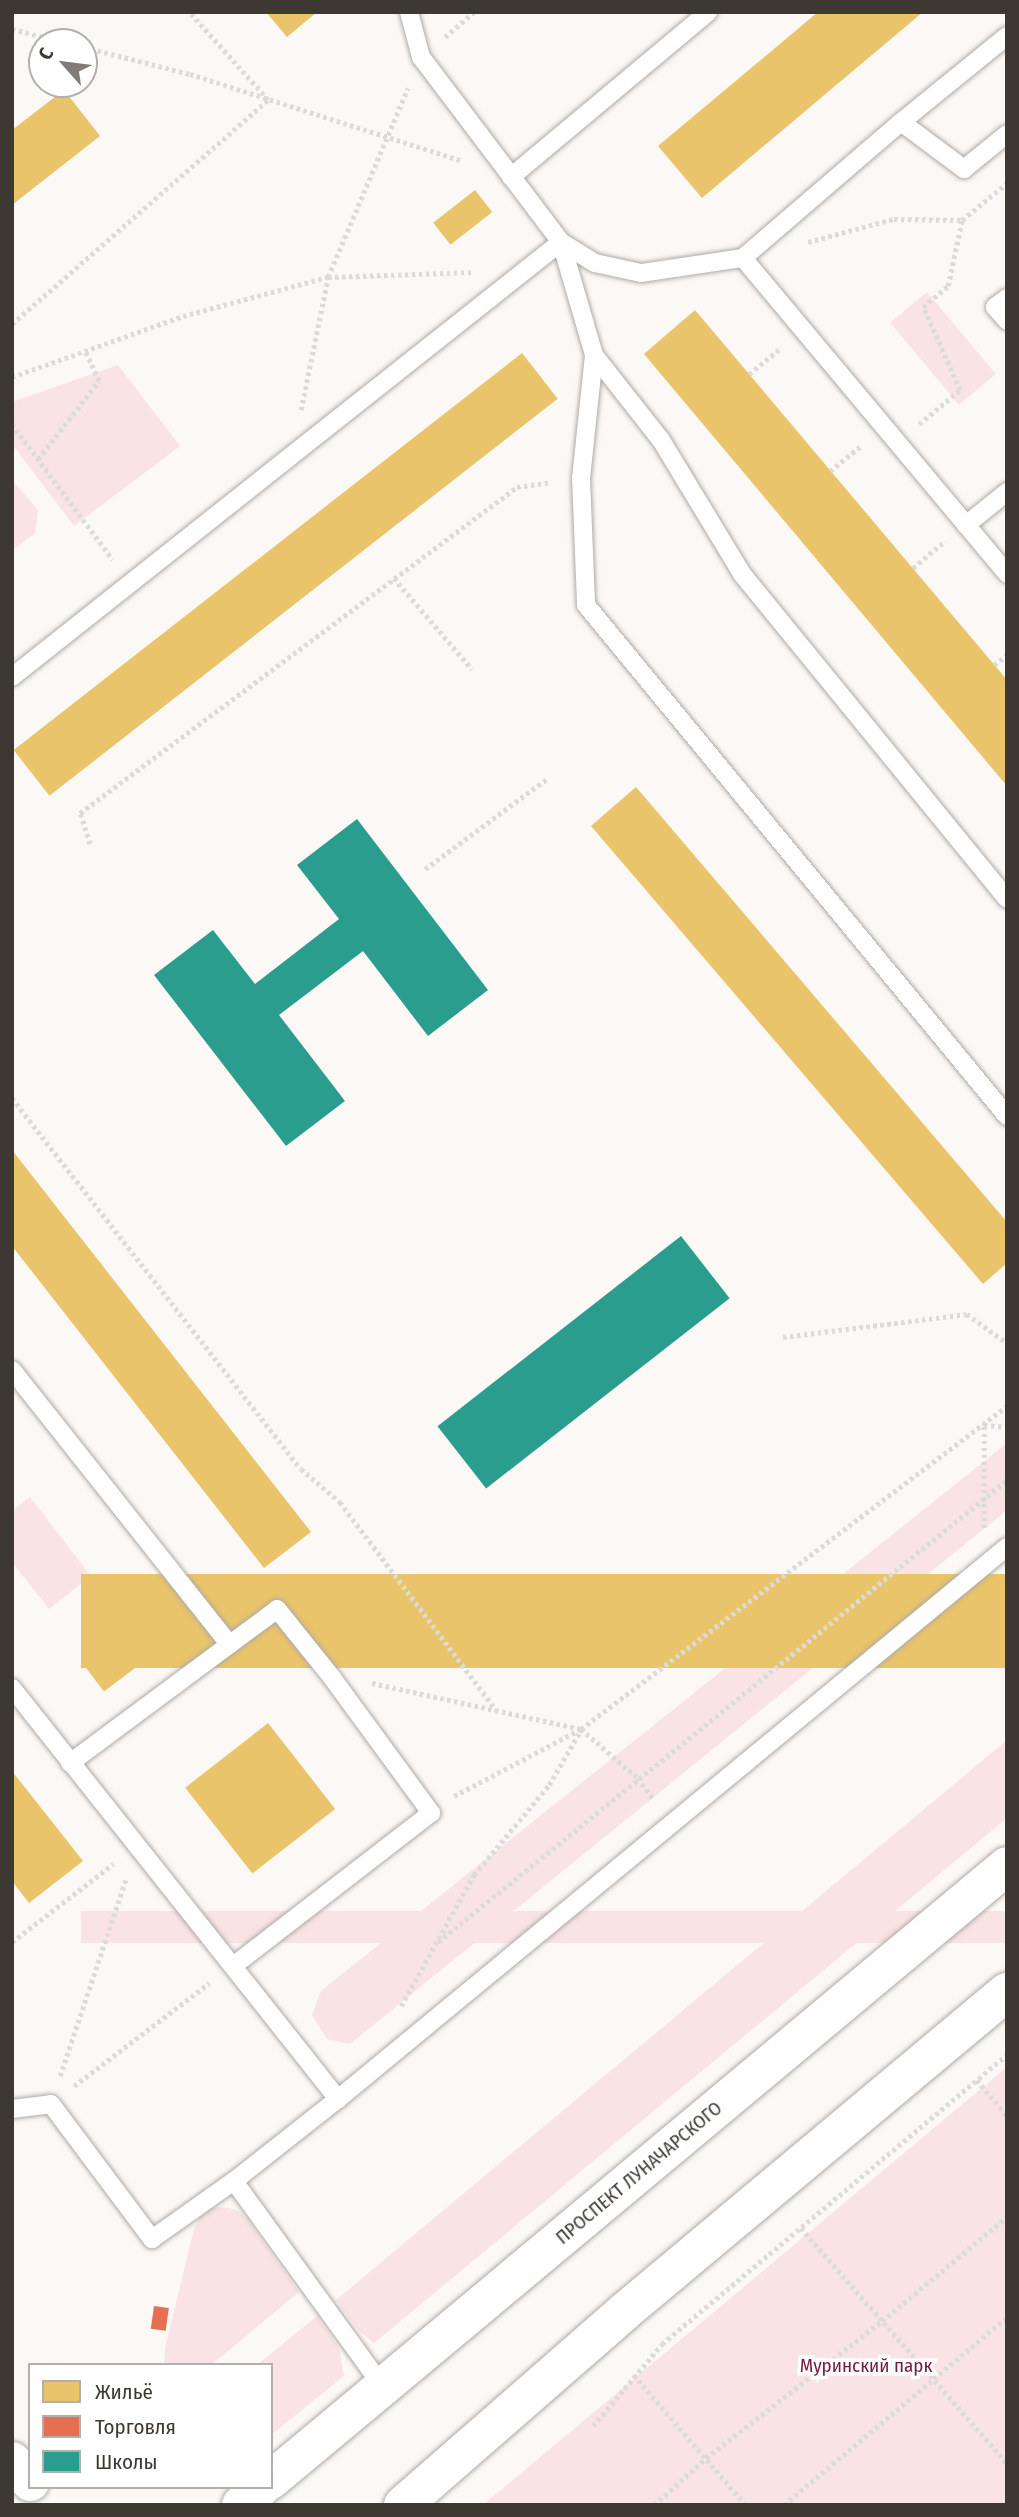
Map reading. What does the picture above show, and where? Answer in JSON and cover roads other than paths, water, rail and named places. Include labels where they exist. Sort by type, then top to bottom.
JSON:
[{"type":"main road","name":"ПРОСПЕКТ ЛУНАЧАРСКОГО","points":[[273,2478],[1007,1866]]},
{"type":"main road","points":[[403,2505],[624,2312],[1007,1992]]},
{"type":"main road","points":[[12,2461],[28,2480]]},
{"type":"main road","points":[[36,2489],[48,2505]]},
{"type":"main road","points":[[241,2505],[260,2489]]},
{"type":"lane","points":[[409,12],[421,57],[561,242],[595,263],[641,273],[743,258],[901,122],[1007,36]]},
{"type":"lane","points":[[511,177],[708,12]]},
{"type":"lane","points":[[901,122],[964,169],[1007,135]]},
{"type":"lane","points":[[12,677],[561,242]]},
{"type":"lane","points":[[561,242],[594,355],[661,440],[742,574],[1007,899]]},
{"type":"lane","points":[[743,258],[1007,574]]},
{"type":"lane","points":[[1007,298],[995,307],[1007,321]]},
{"type":"lane","points":[[594,355],[581,478],[586,605],[1007,1116]]},
{"type":"lane","points":[[966,525],[1007,492]]},
{"type":"lane","points":[[12,1370],[229,1644]]},
{"type":"lane","points":[[12,2109],[51,2104],[152,2239],[234,2181],[338,2099],[1007,1548]]},
{"type":"lane","points":[[70,1763],[278,1609],[431,1813],[233,1965]]},
{"type":"lane","points":[[12,1688],[338,2099]]},
{"type":"lane","points":[[234,2181],[383,2387]]},
{"type":"park label","name":"Муринский парк","points":[[866,2366]]}]
